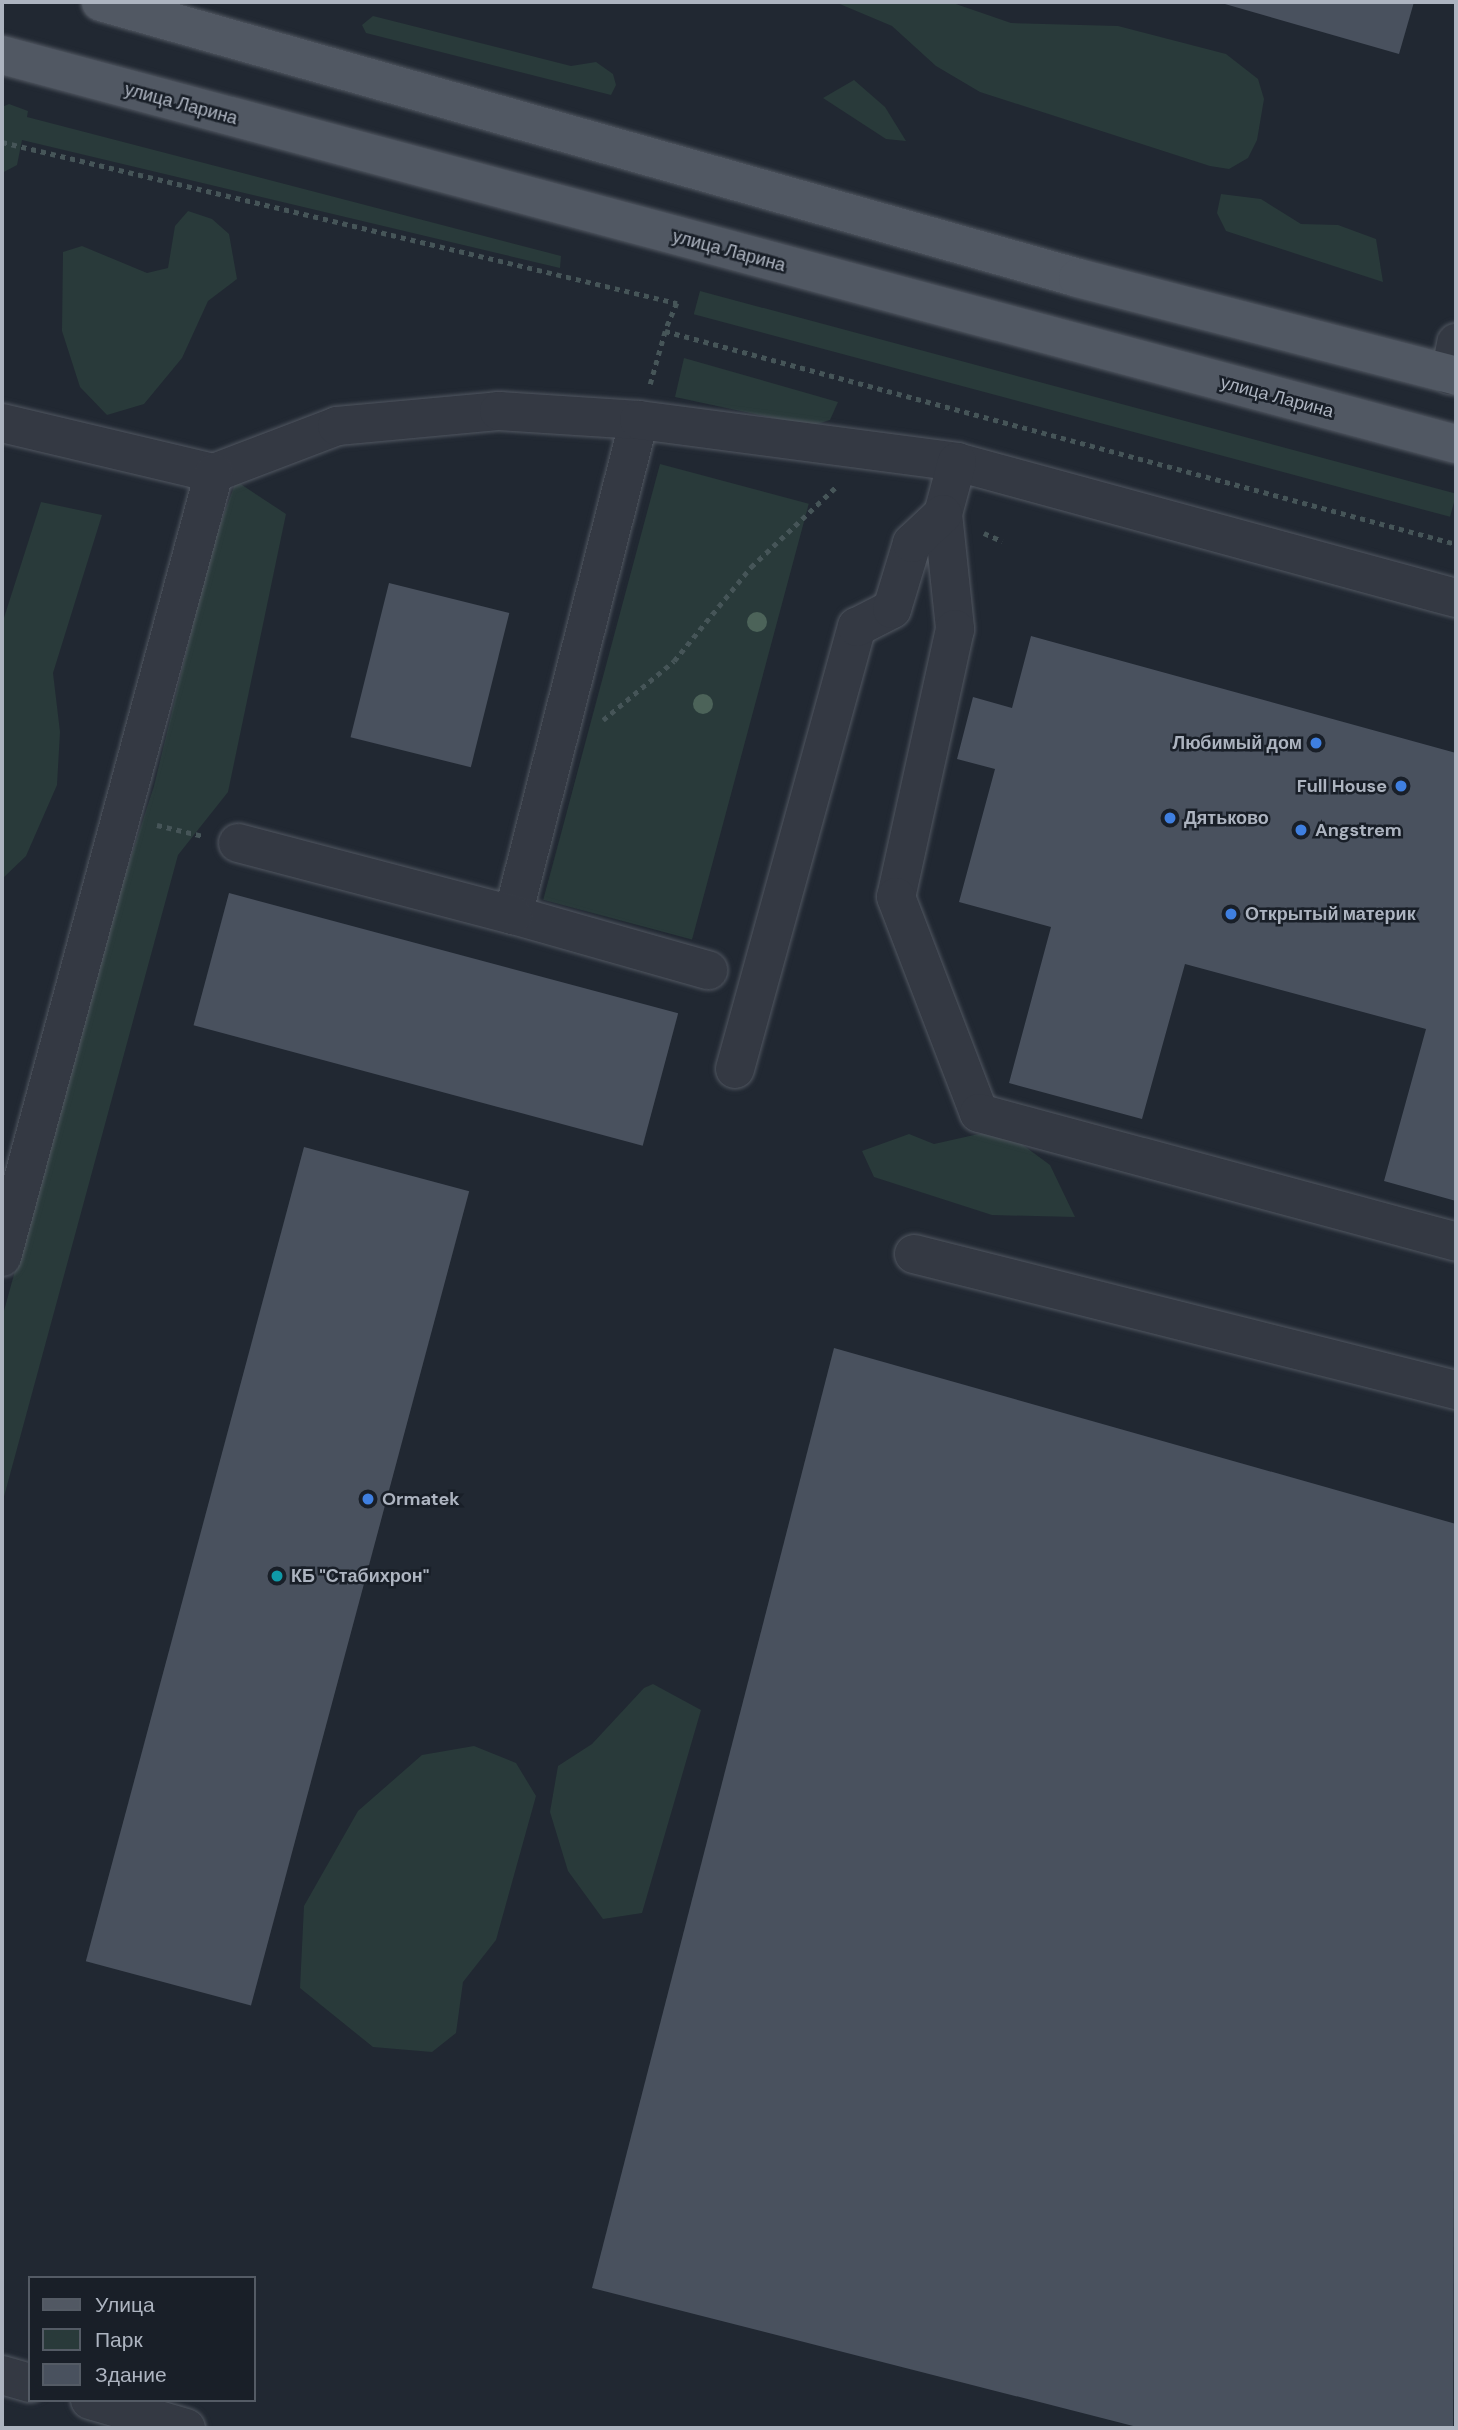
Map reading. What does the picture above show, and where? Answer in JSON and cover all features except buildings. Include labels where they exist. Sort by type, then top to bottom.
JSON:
[{"type":"main road","points":[[101,2],[1078,278],[1454,365]]},
{"type":"main road","name":"улица Ларина","points":[[2,55],[1456,444]]},
{"type":"street","points":[[2,423],[214,474],[337,426],[499,411],[639,421],[957,462],[1456,598]]},
{"type":"street","points":[[513,915],[639,421]]},
{"type":"street","points":[[957,462],[943,514],[955,629],[896,897],[979,1113],[1456,1242]]},
{"type":"street","points":[[2,1258],[214,474]]},
{"type":"street","points":[[736,1069],[857,627],[892,609],[912,543],[943,514]]},
{"type":"street","points":[[225,841],[513,915],[708,970]]},
{"type":"street","points":[[915,1254],[1456,1390]]},
{"type":"street","points":[[2,2375],[28,2382]]},
{"type":"street","points":[[97,2402],[186,2428]]},
{"type":"path","points":[[2,142],[677,303],[665,331],[639,421]]},
{"type":"path","points":[[665,331],[1456,544]]},
{"type":"path","points":[[551,763],[674,661],[751,567],[837,486]]},
{"type":"path","points":[[121,817],[225,841]]},
{"type":"green space","points":[[835,2],[950,2],[1011,23],[1118,26],[1226,54],[1258,79],[1264,99],[1257,140],[1248,158],[1229,169],[1210,166],[980,92],[936,66],[892,26]]},
{"type":"green space","points":[[373,16],[571,66],[596,62],[613,74],[616,85],[611,95],[366,33],[362,25]]},
{"type":"green space","points":[[854,80],[885,107],[906,141],[886,139],[823,98]]},
{"type":"green space","points":[[9,104],[28,111],[27,117],[561,256],[560,268],[22,140],[17,165],[2,173],[2,107]]},
{"type":"green space","points":[[1221,194],[1261,199],[1301,224],[1338,225],[1376,239],[1383,282],[1226,231],[1217,213]]},
{"type":"green space","points":[[188,211],[212,219],[229,234],[237,279],[208,301],[182,358],[144,404],[107,415],[80,387],[62,331],[63,252],[82,246],[147,273],[168,268],[175,226]]},
{"type":"green space","points":[[700,291],[1456,494],[1450,517],[694,314]]},
{"type":"green space","points":[[684,358],[838,402],[830,420],[811,426],[675,397]]},
{"type":"green space","points":[[660,464],[809,504],[692,939],[543,900]]},
{"type":"green space","points":[[236,481],[286,514],[228,792],[178,855],[2,1504],[2,1318],[117,900],[154,786],[211,550]]},
{"type":"green space","points":[[41,502],[102,515],[53,673],[60,732],[57,785],[26,856],[2,879],[2,624]]},
{"type":"green space","points":[[1001,1129],[1050,1165],[1075,1217],[992,1215],[874,1177],[862,1151],[909,1134],[934,1144]]},
{"type":"green space","points":[[653,1684],[701,1710],[642,1913],[603,1919],[568,1871],[550,1812],[558,1766],[592,1744],[644,1688]]},
{"type":"green space","points":[[474,1746],[516,1763],[536,1796],[496,1940],[463,1982],[456,2033],[432,2052],[373,2047],[300,1988],[304,1906],[358,1811],[422,1755]]},
{"type":"place","name":"Любимый дом","points":[[1316,743]]},
{"type":"place","name":"Full House","points":[[1401,786]]},
{"type":"place","name":"Дятьково","points":[[1170,818]]},
{"type":"place","name":"Angstrem","points":[[1301,830]]},
{"type":"place","name":"Открытый материк","points":[[1231,914]]},
{"type":"place","name":"Ormatek","points":[[368,1499]]},
{"type":"place","name":"КБ \"Стабихрон\"","points":[[277,1576]]}]
